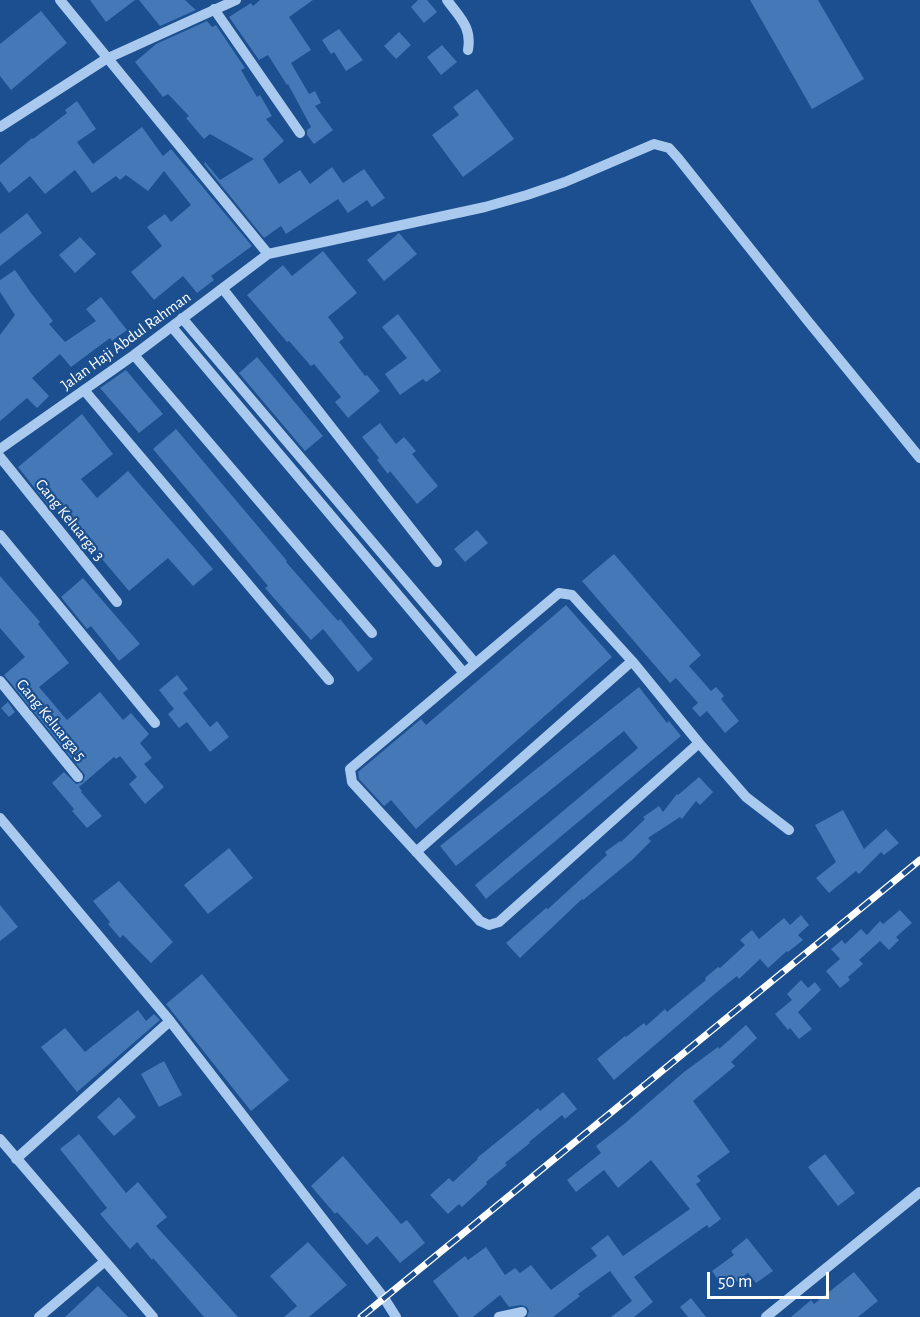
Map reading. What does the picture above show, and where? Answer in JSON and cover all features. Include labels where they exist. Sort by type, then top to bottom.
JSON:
[{"type":"street","points":[[60,0],[268,254],[474,209],[527,195],[565,182],[649,145],[662,145],[669,148],[920,458]]},
{"type":"street","points":[[0,126],[106,59],[236,0]]},
{"type":"street","points":[[447,0],[468,28],[470,38],[468,50]]},
{"type":"street","points":[[214,9],[300,133]]},
{"type":"street","name":"Jalan Haji Abdul Rahman","points":[[0,448],[134,355],[268,254]]},
{"type":"street","points":[[223,289],[437,562]]},
{"type":"street","points":[[182,318],[475,663]]},
{"type":"street","points":[[172,327],[463,672]]},
{"type":"street","points":[[134,355],[372,633]]},
{"type":"street","points":[[84,390],[329,680]]},
{"type":"street","name":"Gang Keluarga 3","points":[[0,457],[117,602]]},
{"type":"street","points":[[0,536],[155,723]]},
{"type":"street","points":[[699,743],[499,922],[489,925],[480,921],[352,782],[350,769],[560,592],[572,595],[632,661],[746,796],[789,830]]},
{"type":"street","points":[[416,852],[632,661]]},
{"type":"street","name":"Gang Keluarga 5","points":[[0,681],[78,777]]},
{"type":"street","points":[[0,818],[170,1021],[377,1289],[396,1317]]},
{"type":"street","points":[[16,1159],[170,1021]]},
{"type":"street","points":[[0,1139],[153,1317]]},
{"type":"street","points":[[766,1317],[920,1192]]},
{"type":"street","points":[[39,1317],[104,1262]]},
{"type":"street","points":[[499,1317],[522,1312]]},
{"type":"building","points":[[90,0],[135,0],[106,22]]},
{"type":"building","points":[[139,0],[185,0],[196,10],[160,26]]},
{"type":"building","points":[[260,0],[313,0],[289,17],[311,50],[291,63],[309,94],[315,91],[321,103],[315,106],[333,130],[314,144],[307,135],[307,130],[311,127],[288,84],[268,55],[259,60],[229,17],[251,3],[253,6]]},
{"type":"building","points":[[418,0],[427,0],[437,12],[424,23],[411,7]]},
{"type":"building","points":[[750,0],[818,0],[864,79],[812,109]]},
{"type":"building","points":[[41,11],[67,43],[11,90],[0,76],[0,44]]},
{"type":"building","points":[[207,21],[212,27],[216,25],[245,68],[241,70],[257,97],[260,95],[272,116],[266,119],[284,141],[263,159],[279,184],[300,170],[310,184],[332,167],[343,183],[364,169],[385,198],[372,207],[367,200],[348,213],[338,199],[286,234],[281,226],[264,238],[204,164],[205,162],[220,180],[254,159],[210,134],[204,139],[186,118],[189,116],[168,94],[163,97],[135,62],[156,44]]},
{"type":"building","points":[[339,29],[363,60],[346,71],[334,52],[331,54],[322,40]]},
{"type":"building","points":[[399,32],[411,45],[396,59],[384,46]]},
{"type":"building","points":[[442,45],[457,62],[441,75],[427,57]]},
{"type":"building","points":[[477,89],[514,139],[463,177],[432,135],[459,115],[453,107]]},
{"type":"building","points":[[77,101],[96,129],[77,142],[93,164],[142,127],[163,156],[171,149],[252,246],[211,276],[214,280],[197,293],[183,276],[154,300],[131,272],[162,246],[147,227],[165,214],[171,222],[191,205],[164,171],[148,191],[126,175],[120,180],[116,176],[92,193],[75,170],[45,194],[30,176],[9,193],[0,181],[0,165],[67,113],[65,110]]},
{"type":"building","points":[[27,213],[42,233],[0,266],[0,234]]},
{"type":"building","points":[[399,233],[417,254],[384,281],[367,260]]},
{"type":"building","points":[[80,237],[96,254],[75,273],[59,255]]},
{"type":"building","points":[[323,251],[357,293],[328,317],[344,338],[339,342],[365,376],[367,375],[380,391],[348,418],[335,402],[341,397],[314,364],[311,366],[289,341],[287,342],[247,295],[283,265],[292,276]]},
{"type":"building","points":[[15,270],[53,321],[49,324],[65,342],[96,321],[86,309],[101,297],[127,330],[112,341],[110,338],[71,367],[60,354],[32,378],[49,396],[37,408],[27,398],[0,421],[0,335],[15,315],[0,292],[0,280]]},
{"type":"building","points":[[398,314],[441,371],[426,382],[423,379],[400,395],[385,374],[407,358],[382,327]]},
{"type":"building","points":[[257,357],[323,436],[305,451],[239,373]]},
{"type":"building","points":[[126,370],[163,414],[139,433],[100,388]]},
{"type":"building","points":[[82,414],[113,454],[81,479],[97,498],[128,471],[213,569],[193,586],[168,558],[129,591],[53,501],[48,505],[18,467]]},
{"type":"building","points":[[380,423],[396,444],[404,437],[416,451],[412,454],[438,486],[417,504],[390,471],[388,474],[377,460],[379,458],[362,437]]},
{"type":"building","points":[[176,429],[286,562],[338,621],[340,619],[373,659],[358,672],[323,629],[311,640],[265,588],[268,586],[153,449]]},
{"type":"building","points":[[477,530],[488,543],[465,562],[454,549]]},
{"type":"building","points":[[614,554],[701,655],[689,666],[711,691],[716,687],[724,696],[721,699],[739,721],[725,733],[707,711],[700,717],[692,708],[698,703],[676,678],[670,683],[582,581]]},
{"type":"building","points":[[0,576],[40,622],[38,624],[69,663],[39,687],[67,720],[100,692],[123,720],[131,713],[149,734],[140,743],[152,758],[144,764],[164,787],[145,804],[129,784],[137,777],[120,756],[116,759],[114,757],[79,787],[102,816],[87,828],[52,783],[64,772],[76,784],[83,782],[85,775],[4,675],[25,657],[0,628]]},
{"type":"building","points":[[83,578],[140,644],[119,661],[91,626],[87,629],[61,597]]},
{"type":"building","points":[[566,605],[612,657],[416,829],[391,800],[384,806],[359,779],[358,772],[421,719],[426,725]]},
{"type":"building","points":[[177,675],[188,689],[183,693],[210,727],[217,721],[229,737],[210,752],[187,722],[179,728],[168,714],[174,709],[159,690]]},
{"type":"building","points":[[639,687],[667,723],[669,721],[681,736],[486,899],[475,885],[638,748],[624,731],[456,866],[440,846]]},
{"type":"building","points":[[8,702],[15,712],[9,717],[1,708]]},
{"type":"building","points":[[699,777],[713,792],[700,805],[696,801],[682,819],[680,817],[648,838],[651,841],[632,860],[582,899],[520,958],[506,943],[546,908],[548,909],[607,855],[605,852],[621,842],[645,819],[643,817],[659,806],[663,812],[677,794]]},
{"type":"building","points":[[843,810],[864,849],[886,829],[899,843],[884,855],[881,852],[859,874],[856,871],[829,893],[816,878],[836,862],[815,825]]},
{"type":"building","points":[[229,848],[253,878],[208,914],[184,885]]},
{"type":"building","points":[[119,881],[173,942],[151,963],[123,935],[120,938],[93,901]]},
{"type":"building","points":[[0,905],[18,927],[0,941]]},
{"type":"building","points":[[900,910],[912,923],[896,937],[899,940],[889,950],[880,941],[859,960],[863,964],[848,977],[850,980],[840,988],[826,971],[840,959],[831,949],[842,940],[845,944],[861,929],[867,935],[880,921],[883,924]]},
{"type":"building","points":[[801,915],[809,925],[798,935],[803,940],[768,968],[760,959],[739,979],[737,976],[614,1080],[597,1059],[644,1023],[646,1026],[665,1009],[667,1012],[706,980],[705,978],[718,967],[720,968],[745,945],[740,940],[752,930],[759,939],[784,918],[790,925]]},
{"type":"building","points":[[202,974],[289,1080],[251,1111],[166,1004]]},
{"type":"building","points":[[801,980],[808,988],[815,982],[821,990],[798,1012],[812,1029],[799,1039],[775,1014],[792,1000],[787,994]]},
{"type":"building","points":[[138,1010],[146,1021],[154,1014],[160,1020],[77,1092],[41,1047],[65,1028],[85,1052]]},
{"type":"building","points":[[746,1025],[757,1038],[731,1062],[735,1066],[693,1101],[730,1152],[697,1176],[701,1181],[696,1184],[721,1219],[709,1228],[707,1225],[634,1277],[653,1302],[634,1317],[611,1317],[632,1301],[610,1271],[578,1294],[580,1296],[553,1317],[527,1317],[529,1311],[527,1307],[521,1305],[509,1307],[500,1295],[473,1317],[459,1317],[433,1281],[465,1256],[468,1260],[486,1247],[505,1275],[515,1268],[520,1273],[531,1265],[551,1290],[597,1256],[591,1248],[608,1235],[623,1256],[690,1209],[651,1160],[618,1188],[604,1170],[576,1192],[567,1180],[601,1153],[596,1146],[684,1072],[718,1047],[719,1049]]},
{"type":"building","points":[[164,1061],[182,1095],[159,1107],[141,1074]]},
{"type":"building","points":[[563,1092],[577,1109],[565,1119],[562,1115],[529,1142],[462,1207],[459,1204],[448,1214],[430,1195],[449,1178],[453,1182],[477,1158],[538,1108],[540,1111]]},
{"type":"building","points":[[119,1097],[136,1117],[114,1136],[97,1117]]},
{"type":"building","points":[[79,1134],[126,1193],[138,1182],[167,1217],[156,1226],[238,1317],[204,1317],[137,1242],[130,1249],[100,1214],[107,1208],[60,1149]]},
{"type":"building","points":[[825,1154],[855,1193],[838,1206],[808,1167]]},
{"type":"building","points":[[343,1156],[401,1224],[407,1220],[425,1243],[400,1263],[377,1236],[367,1245],[337,1212],[335,1214],[311,1186]]},
{"type":"building","points":[[747,1238],[773,1271],[756,1283],[748,1273],[725,1290],[712,1271],[734,1255],[731,1251]]},
{"type":"building","points":[[308,1242],[347,1285],[309,1317],[284,1317],[297,1306],[270,1276]]},
{"type":"building","points":[[854,1272],[878,1301],[858,1317],[791,1317],[811,1300],[814,1304]]},
{"type":"building","points":[[98,1286],[128,1317],[65,1317]]},
{"type":"building","points":[[691,1298],[706,1317],[688,1317],[680,1307]]},
{"type":"railway","points":[[361,1317],[920,860]]}]
